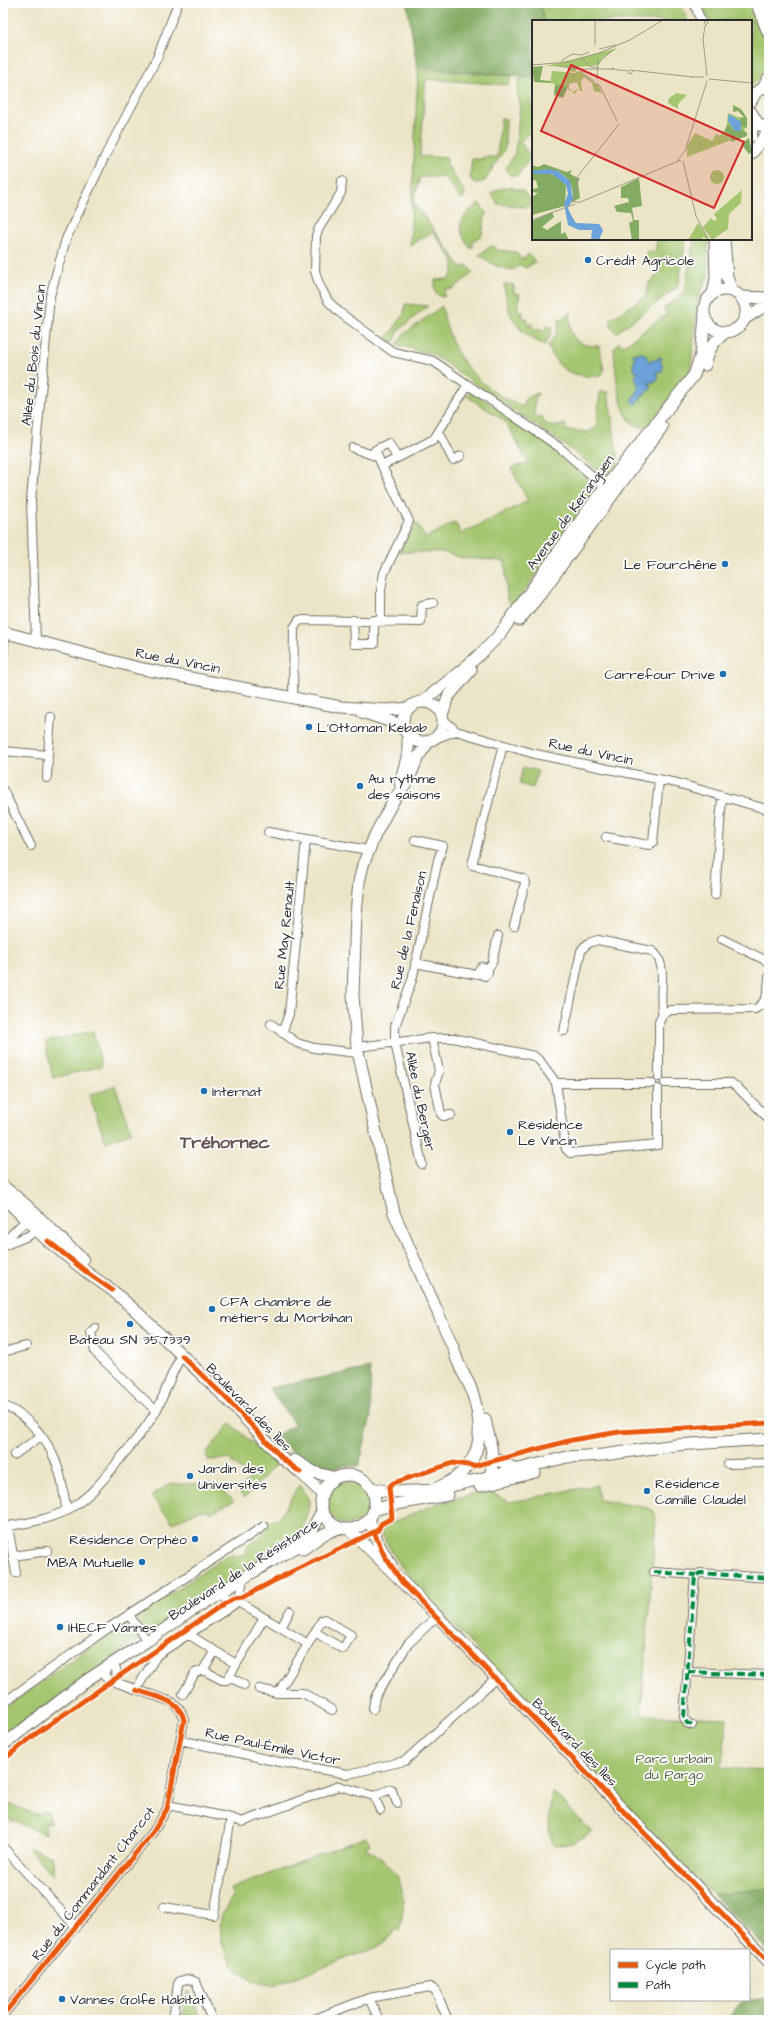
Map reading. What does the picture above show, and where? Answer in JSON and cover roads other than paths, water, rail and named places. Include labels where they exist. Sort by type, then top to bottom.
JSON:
[{"type":"highway","points":[[758,3],[769,31]]},
{"type":"main road","points":[[752,114],[758,124],[769,130],[752,153]]},
{"type":"main road","points":[[752,114],[752,130]]},
{"type":"main road","points":[[713,294],[716,278],[715,240]]},
{"type":"main road","points":[[724,240],[727,277],[736,294],[746,307],[746,318]]},
{"type":"main road","points":[[769,298],[736,294],[722,290],[713,294],[705,304],[705,317],[715,330],[725,333],[740,327],[746,318],[769,302]]},
{"type":"main road","name":"Avenue de Keranguen","points":[[422,702],[466,667],[500,634],[605,487],[694,375],[700,355],[705,317]]},
{"type":"main road","name":"Avenue de Keranguen","points":[[442,717],[448,697],[469,671],[505,637],[542,592],[702,371],[708,352],[714,343],[725,333]]},
{"type":"main road","name":"Rue du Vincin","points":[[4,632],[36,642],[138,668],[350,708],[387,710],[409,708]]},
{"type":"main road","points":[[393,801],[409,779],[418,757],[442,729],[442,717],[434,705],[422,702],[409,708],[405,713],[408,754],[403,775],[393,801],[368,850],[359,882],[356,914],[353,995],[358,1050],[394,1213],[453,1347],[465,1362],[465,1374],[484,1412],[492,1468],[485,1481],[473,1488]]},
{"type":"main road","name":"Rue du Vincin","points":[[350,708],[406,730]]},
{"type":"main road","points":[[406,730],[417,741],[432,740]]},
{"type":"main road","name":"Boulevard des Îles","points":[[3,1186],[40,1223],[182,1356],[269,1442],[283,1459],[300,1472],[322,1494]]},
{"type":"main road","name":"Boulevard des Îles","points":[[3,1197],[26,1220],[40,1223]]},
{"type":"main road","points":[[425,1492],[457,1478],[475,1455],[478,1444],[480,1422],[472,1390]]},
{"type":"main road","points":[[371,1488],[390,1492],[425,1492],[447,1488],[515,1469],[567,1457],[603,1455],[676,1445],[769,1439]]},
{"type":"main road","name":"Boulevard des Îles","points":[[269,1442],[306,1467],[335,1478]]},
{"type":"main road","points":[[371,1515],[374,1495],[371,1488],[363,1480],[352,1475],[335,1478],[325,1488],[322,1494],[322,1511],[326,1518],[339,1528],[350,1530],[364,1524],[371,1515],[390,1505],[437,1498],[603,1455]]},
{"type":"main road","points":[[491,1456],[515,1469]]},
{"type":"main road","name":"Boulevard de la Résistance","points":[[104,1673],[210,1598],[302,1543],[312,1530],[322,1511]]},
{"type":"main road","name":"Boulevard des Îles","points":[[371,1515],[384,1555],[402,1582]]},
{"type":"main road","name":"Boulevard de la Résistance","points":[[3,1745],[87,1680],[116,1669],[224,1597],[295,1555],[324,1534],[339,1528]]},
{"type":"main road","name":"Boulevard des Îles","points":[[350,1530],[437,1616],[769,1962]]},
{"type":"street","name":"Allée du Bois du Vincin","points":[[36,642],[31,500],[50,296],[66,239],[106,154],[157,58],[178,3]]},
{"type":"street","points":[[694,3],[701,20]]},
{"type":"street","points":[[342,181],[341,193],[316,236],[315,271],[319,284],[325,295],[339,312],[393,352],[433,361],[467,386],[559,447],[605,487]]},
{"type":"street","points":[[382,466],[434,439],[440,432],[467,386]]},
{"type":"street","points":[[440,432],[453,460],[461,456]]},
{"type":"street","points":[[353,620],[354,644],[374,644],[384,573],[409,521],[375,450],[389,443],[397,458]]},
{"type":"street","points":[[353,448],[378,457]]},
{"type":"street","points":[[293,697],[294,628],[296,622],[305,619],[421,622],[422,605],[433,603]]},
{"type":"street","points":[[3,658],[4,632]]},
{"type":"street","points":[[47,778],[51,717]]},
{"type":"street","name":"Rue du Vincin","points":[[442,717],[456,731],[503,745],[549,758],[676,783],[769,810]]},
{"type":"street","points":[[432,740],[456,731]]},
{"type":"street","points":[[503,745],[472,865],[524,879],[525,883],[514,926]]},
{"type":"street","points":[[3,750],[48,755]]},
{"type":"street","points":[[606,837],[649,845],[653,842],[659,780]]},
{"type":"street","points":[[3,790],[31,846]]},
{"type":"street","points":[[715,895],[722,796]]},
{"type":"street","points":[[268,832],[368,850]]},
{"type":"street","name":"Rue May Renault","points":[[282,1033],[289,1014],[306,839]]},
{"type":"street","name":"Rue de la Fenaison","points":[[395,1043],[395,1026],[412,980],[436,867],[446,847],[415,840]]},
{"type":"street","points":[[416,963],[472,974],[479,973],[481,967],[488,968],[492,963],[498,936]]},
{"type":"street","points":[[722,939],[769,962]]},
{"type":"street","points":[[564,1032],[581,951],[585,945],[591,941],[598,940],[652,950],[656,954],[661,964],[661,1007],[664,1014]]},
{"type":"street","points":[[659,1076],[659,1022],[664,1014],[671,1010],[755,1009],[763,1005],[767,998],[769,977]]},
{"type":"street","points":[[271,1024],[297,1043],[314,1048],[358,1050],[432,1038],[462,1039],[526,1054],[540,1061],[556,1083],[566,1149],[570,1153],[658,1145],[658,1089]]},
{"type":"street","points":[[432,1038],[440,1071],[435,1084],[441,1114],[443,1116],[451,1115]]},
{"type":"street","name":"Allée du Berger","points":[[395,1043],[422,1164]]},
{"type":"street","points":[[652,1083],[655,1077],[659,1076]]},
{"type":"street","points":[[659,1076],[665,1083]]},
{"type":"street","points":[[556,1083],[652,1083]]},
{"type":"street","points":[[652,1083],[655,1089],[658,1089]]},
{"type":"street","points":[[658,1089],[661,1089],[665,1083]]},
{"type":"street","points":[[665,1083],[731,1083],[769,1119]]},
{"type":"street","points":[[3,1245],[26,1220]]},
{"type":"street","points":[[3,1245],[28,1236],[40,1223]]},
{"type":"street","points":[[95,1328],[91,1332],[95,1352],[156,1411]]},
{"type":"street","points":[[3,1352],[26,1346]]},
{"type":"street","points":[[16,1573],[6,1526],[43,1520],[67,1511],[86,1499],[101,1484],[156,1411],[182,1356]]},
{"type":"street","points":[[3,1405],[23,1417],[41,1436],[53,1456],[59,1471],[67,1511]]},
{"type":"street","points":[[14,1455],[41,1436]]},
{"type":"street","points":[[728,1464],[769,1463]]},
{"type":"street","points":[[3,1703],[129,1615],[264,1526]]},
{"type":"street","points":[[13,1556],[47,1551]]},
{"type":"street","points":[[654,1572],[700,1573],[769,1578]]},
{"type":"street","points":[[692,1726],[687,1723],[684,1717],[696,1574]]},
{"type":"street","points":[[136,1690],[157,1655],[238,1602],[242,1586]]},
{"type":"street","points":[[224,1597],[233,1602],[238,1602],[308,1644]]},
{"type":"street","points":[[281,1628],[290,1611]]},
{"type":"street","points":[[129,1615],[147,1642]]},
{"type":"street","points":[[373,1709],[375,1697],[408,1644],[437,1616]]},
{"type":"street","points":[[203,1670],[222,1680],[227,1680],[264,1618]]},
{"type":"street","points":[[278,1693],[315,1632]]},
{"type":"street","points":[[188,1634],[236,1664]]},
{"type":"street","points":[[183,1694],[195,1673],[203,1670],[215,1651]]},
{"type":"street","points":[[116,1669],[117,1683]]},
{"type":"street","points":[[688,1672],[769,1675]]},
{"type":"street","name":"Rue du Commandant Charcot","points":[[3,2015],[156,1829],[163,1819],[168,1806],[184,1720],[179,1707],[172,1702],[117,1683],[104,1673]]},
{"type":"street","points":[[229,1676],[244,1685]]},
{"type":"street","name":"Rue Paul-Émile Victor","points":[[180,1740],[279,1762],[348,1774],[406,1762],[496,1678]]},
{"type":"street","points":[[259,1689],[278,1693],[303,1694],[332,1710]]},
{"type":"street","points":[[168,1806],[231,1818],[242,1822],[339,1786],[374,1796],[391,1789],[397,1803]]},
{"type":"street","points":[[374,1796],[380,1810]]},
{"type":"street","points":[[164,1907],[214,1915],[231,1818]]},
{"type":"street","name":"Rue du Commandant Charcot","points":[[3,1847],[75,1926]]},
{"type":"street","points":[[172,2020],[178,1984],[180,1981],[187,1978],[196,1982],[212,2020]]},
{"type":"street","points":[[312,2020],[369,1998],[430,1987],[436,1991],[448,2020]]},
{"type":"street","points":[[369,1998],[379,2020]]},
{"type":"water","points":[[639,352],[646,355],[648,361],[650,362],[651,359],[658,360],[658,357],[662,358],[660,363],[663,364],[662,372],[656,371],[656,374],[658,374],[658,380],[655,380],[655,382],[649,382],[651,385],[651,390],[648,390],[644,395],[641,395],[641,400],[637,400],[637,405],[632,402],[633,396],[635,396],[639,388],[635,376],[639,372],[635,371],[633,365],[635,357],[633,356],[633,353],[638,354]]},
{"type":"place","name":"Crédit Agricole","points":[[588,260]]},
{"type":"place","name":"Le Fourchêne","points":[[725,564]]},
{"type":"place","name":"Carrefour Drive","points":[[723,674]]},
{"type":"place","name":"L'Ottoman Kebab","points":[[309,727]]},
{"type":"place","name":"Au rythme des saisons","points":[[360,786]]},
{"type":"place","name":"Internat","points":[[204,1091]]},
{"type":"place","name":"Résidence Le Vincin","points":[[510,1132]]},
{"type":"place","name":"CFA chambre de métiers du Morbihan","points":[[212,1309]]},
{"type":"place","name":"Bateau SN 357339","points":[[130,1324]]},
{"type":"place","name":"Jardin des Universités","points":[[190,1476]]},
{"type":"place","name":"Résidence Camille Claudel","points":[[647,1491]]},
{"type":"place","name":"Résidence Orphéo","points":[[195,1539]]},
{"type":"place","name":"MBA Mutuelle","points":[[142,1562]]},
{"type":"place","name":"IHECF Vannes","points":[[60,1627]]},
{"type":"place","name":"Vannes Golfe Habitat","points":[[62,1999]]},
{"type":"district","name":"Tréhornec","points":[[225,1142]]},
{"type":"park label","name":"Parc urbain du Pargo","points":[[674,1766]]}]
